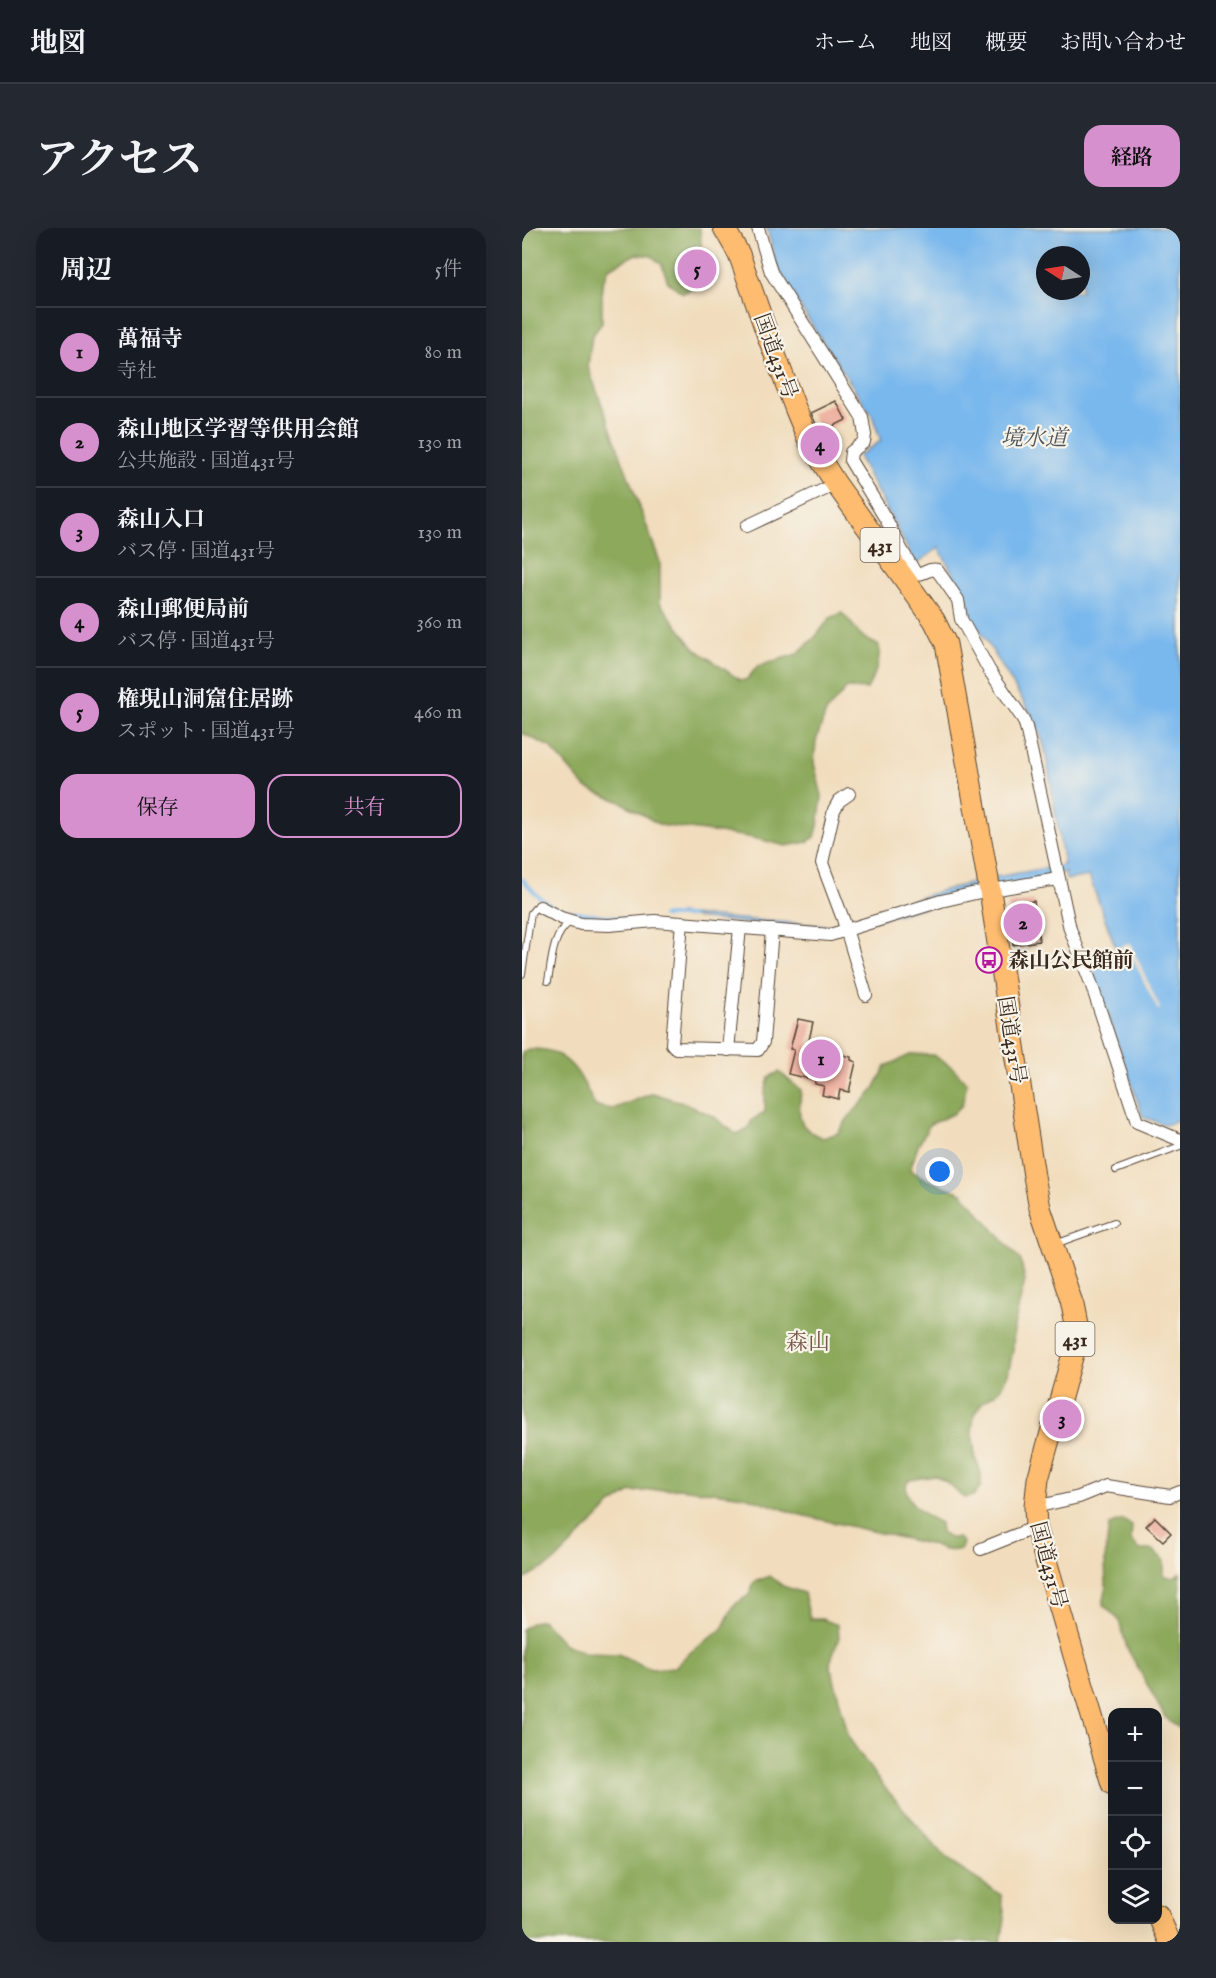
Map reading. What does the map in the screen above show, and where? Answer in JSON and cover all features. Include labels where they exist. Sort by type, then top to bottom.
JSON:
[{"type":"highway","name":"国道431号","points":[[724,228],[739,254],[809,441],[836,484],[894,551],[946,644],[989,885],[1040,1208],[1074,1312],[1073,1354],[1038,1479],[1036,1517],[1108,1767]]},
{"type":"highway","points":[[1162,1924],[1170,1942]]},
{"type":"street","points":[[758,228],[773,277],[862,417],[866,435],[864,442],[850,452],[850,460],[887,521],[894,551],[916,574],[929,569],[937,570],[958,600],[961,619],[989,670],[1023,719],[1070,929],[1091,983],[1137,1122],[1180,1140]]},
{"type":"street","points":[[747,526],[836,484]]},
{"type":"street","points":[[849,794],[839,801],[834,810],[822,863],[845,926],[866,995]]},
{"type":"street","points":[[540,907],[581,924],[682,922],[830,936],[845,926],[941,901],[989,885],[1057,873]]},
{"type":"street","points":[[682,922],[672,1044],[676,1048],[758,1050],[763,1042],[772,930]]},
{"type":"street","points":[[728,1050],[740,928]]},
{"type":"street","points":[[981,1549],[1036,1517],[1107,1486],[1170,1496],[1180,1492]]},
{"type":"lane","points":[[522,974],[531,913],[535,908],[540,907]]},
{"type":"lane","points":[[548,981],[559,931],[570,921]]},
{"type":"lane","points":[[1116,1170],[1180,1146]]},
{"type":"lane","points":[[1052,1245],[1114,1223]]},
{"type":"green space","points":[[522,228],[700,228],[700,259],[693,289],[683,293],[668,282],[662,265],[652,256],[636,254],[609,268],[602,284],[602,323],[592,336],[588,367],[660,562],[660,603],[694,648],[740,680],[746,680],[758,666],[797,654],[816,636],[830,618],[842,613],[861,635],[879,645],[877,668],[867,689],[847,688],[826,712],[816,741],[814,763],[822,796],[818,826],[815,837],[807,842],[786,846],[749,837],[660,825],[621,802],[586,788],[550,747],[522,733]]},
{"type":"green space","points":[[529,1049],[549,1051],[567,1061],[579,1074],[595,1106],[613,1109],[653,1093],[713,1116],[736,1134],[747,1130],[752,1120],[765,1112],[765,1093],[769,1077],[779,1072],[801,1090],[800,1114],[803,1125],[807,1130],[823,1138],[838,1133],[848,1118],[872,1092],[886,1066],[912,1054],[933,1055],[952,1067],[967,1083],[962,1105],[953,1114],[930,1124],[918,1146],[910,1170],[927,1180],[962,1193],[1021,1261],[1025,1281],[1014,1326],[1013,1350],[1008,1374],[999,1391],[982,1403],[974,1416],[972,1431],[975,1455],[981,1474],[981,1486],[973,1496],[964,1498],[945,1481],[935,1476],[908,1480],[906,1487],[910,1500],[927,1516],[940,1523],[941,1532],[949,1538],[958,1538],[963,1542],[961,1549],[946,1550],[797,1514],[745,1496],[679,1488],[631,1492],[611,1505],[553,1563],[522,1581],[522,1052]]},
{"type":"green space","points":[[1123,1520],[1132,1526],[1131,1540],[1140,1550],[1153,1550],[1164,1560],[1164,1576],[1174,1578],[1180,1573],[1180,1729],[1165,1717],[1127,1648],[1119,1620],[1103,1605],[1109,1525]]},
{"type":"green space","points":[[770,1576],[783,1586],[804,1593],[810,1619],[822,1619],[838,1625],[839,1638],[830,1663],[849,1738],[876,1777],[948,1861],[1001,1895],[1005,1918],[1001,1942],[522,1942],[522,1629],[532,1622],[542,1620],[564,1644],[586,1653],[618,1654],[651,1669],[675,1667],[688,1654],[722,1629],[734,1605],[749,1595],[754,1582]]},
{"type":"water","name":"境水道","points":[[767,228],[1180,228],[1180,1119],[1166,1125],[1143,1117],[1089,961],[1117,951],[1089,876],[1066,880],[1065,872],[832,931],[703,919],[678,914],[830,926],[940,891],[996,877],[1064,865],[1045,749],[1036,722],[973,619],[968,601],[939,548],[916,564],[858,456],[881,441],[872,415],[804,313],[777,267]]},
{"type":"pier","points":[[1130,943],[1160,1009],[1158,1010],[1128,948],[1115,953],[1114,949]]},
{"type":"building","points":[[836,401],[846,420],[820,433],[811,413]]},
{"type":"building","points":[[1034,901],[1039,941],[1013,945],[1008,904]]},
{"type":"building","points":[[798,1019],[813,1022],[808,1045],[851,1057],[851,1060],[856,1062],[849,1092],[840,1090],[838,1099],[822,1095],[824,1086],[815,1084],[815,1080],[788,1074],[794,1050],[790,1049]]},
{"type":"building","points":[[1155,1517],[1171,1533],[1163,1541],[1146,1526]]},
{"type":"waterway","points":[[522,879],[539,897],[556,909],[623,919]]},
{"type":"waterway","points":[[663,916],[692,916]]},
{"type":"place","name":"権現山洞窟住居跡","points":[[697,269]]},
{"type":"place","name":"森山郵便局前","points":[[820,445]]},
{"type":"place","name":"森山地区学習等供用会館","points":[[1023,923]]},
{"type":"place","name":"森山公民館前","points":[[989,960]]},
{"type":"place","name":"萬福寺","points":[[821,1059]]},
{"type":"place","name":"森山入口","points":[[1062,1419]]},
{"type":"district","name":"森山","points":[[808,1341]]}]
